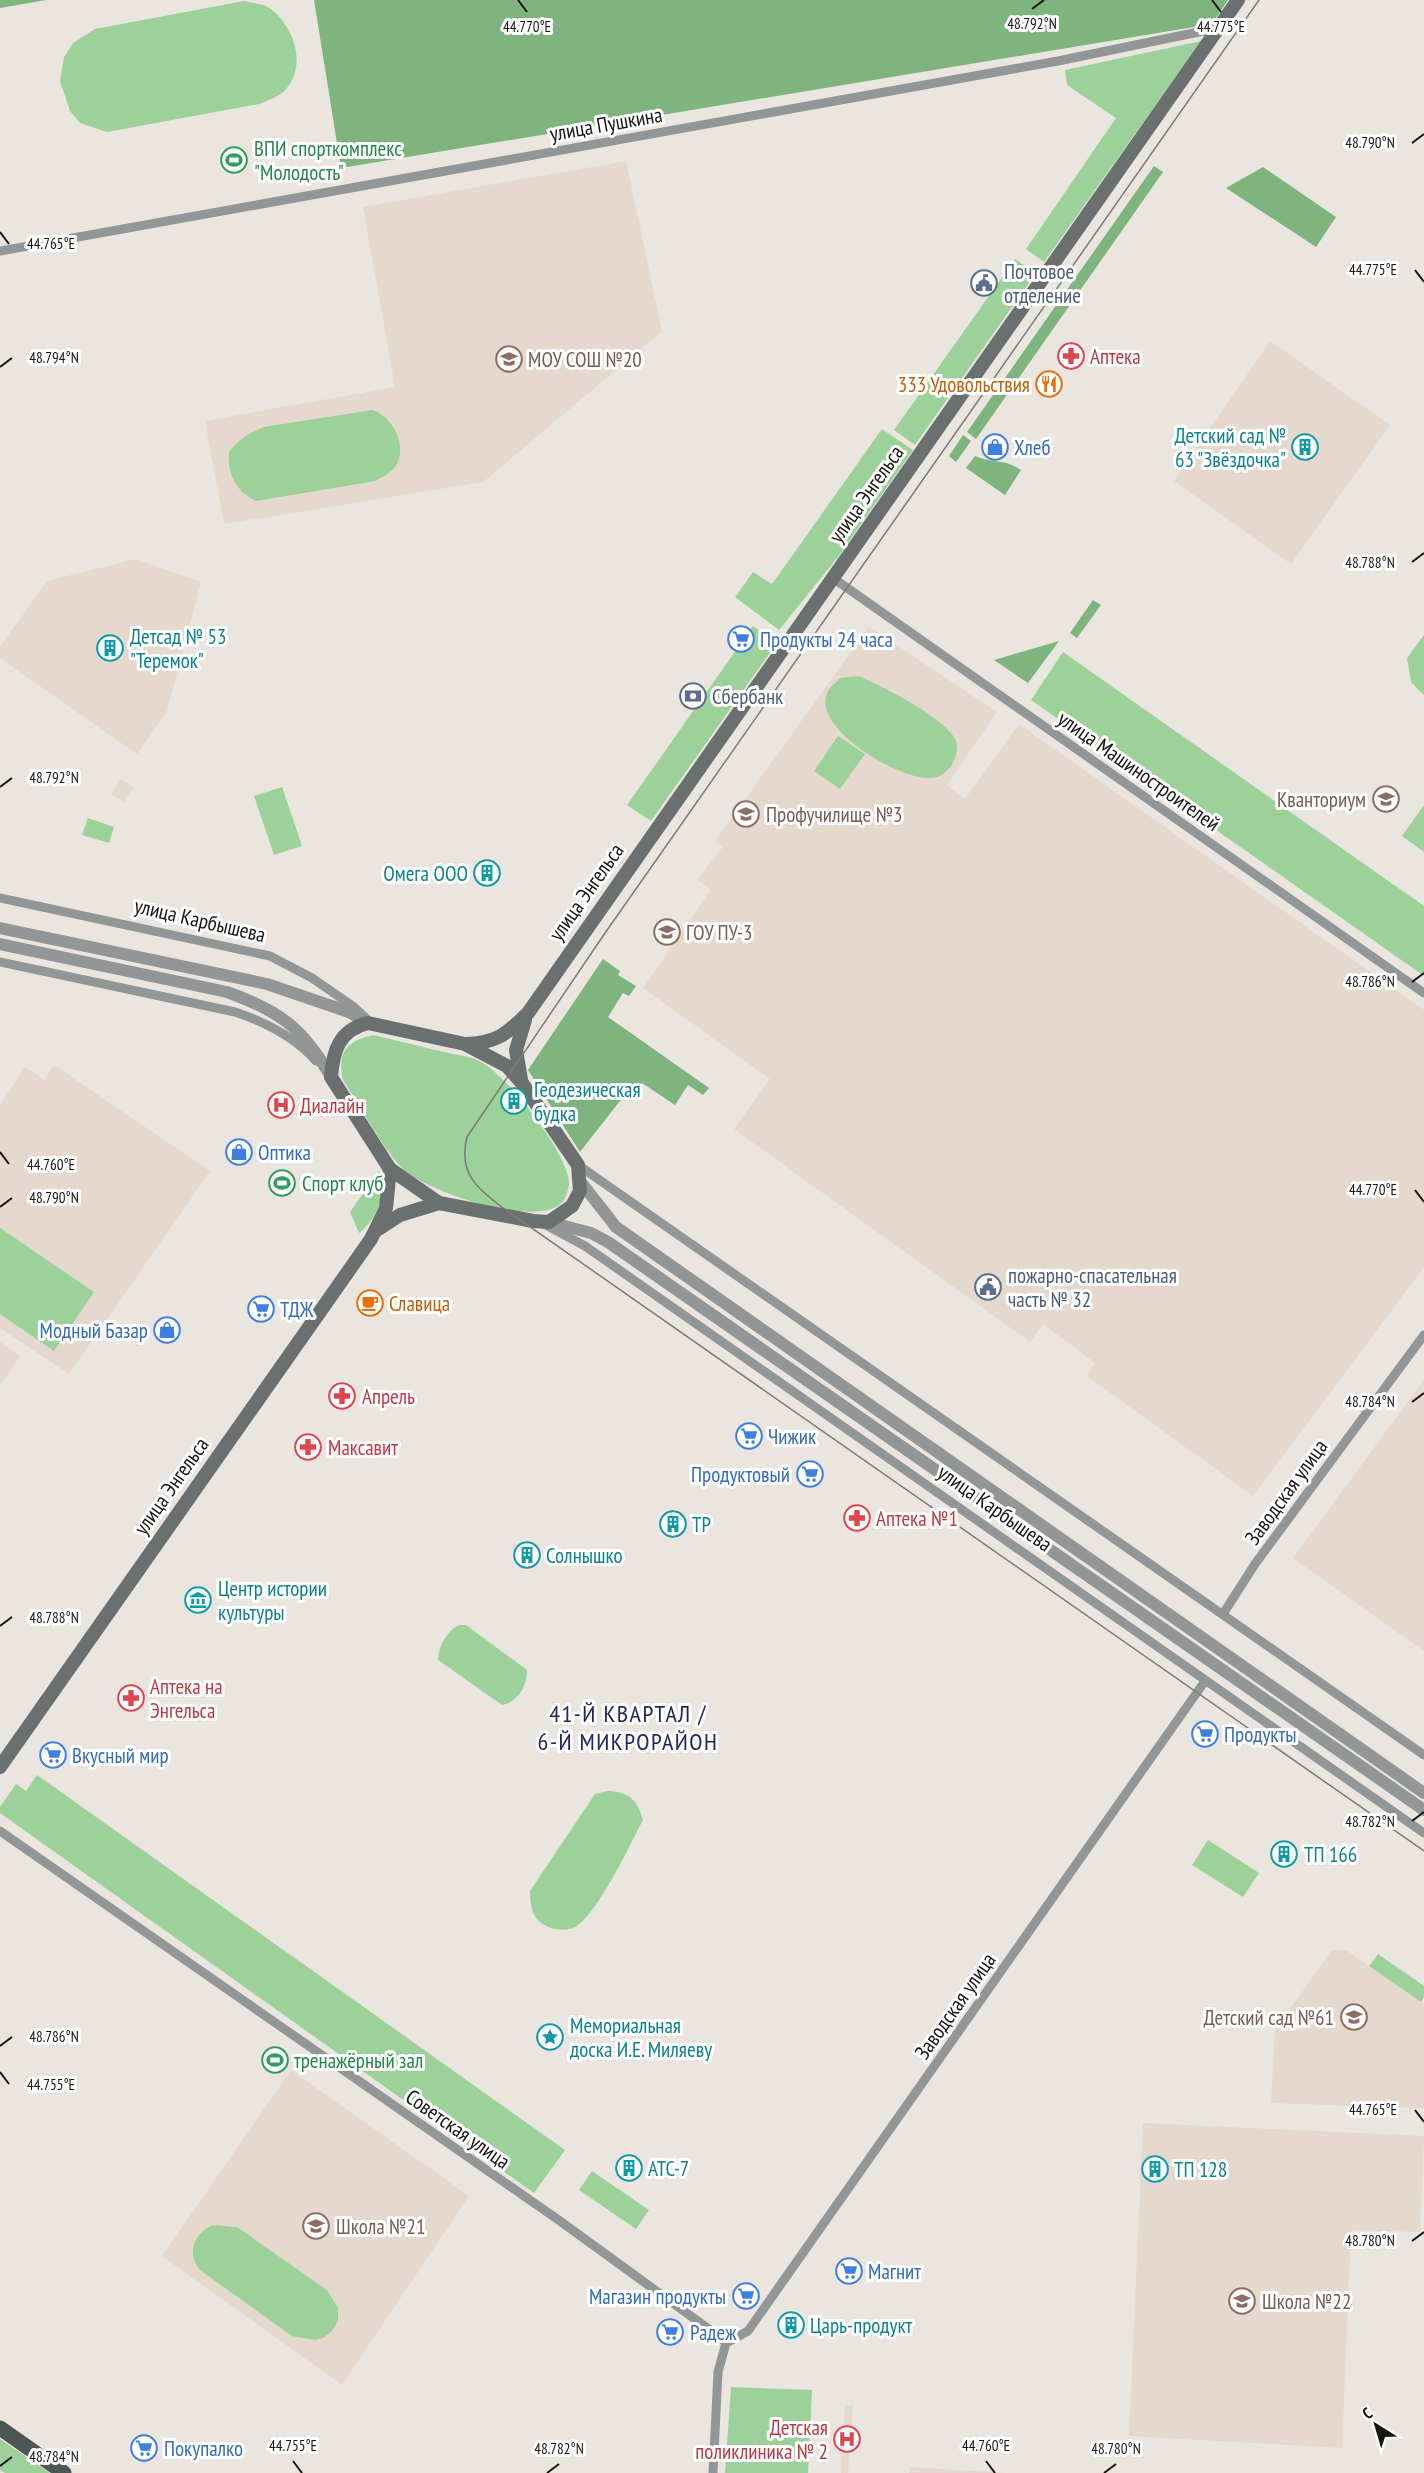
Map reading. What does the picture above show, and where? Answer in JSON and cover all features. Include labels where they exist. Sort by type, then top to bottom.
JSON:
[{"type":"main road","name":"улица Энгельса","points":[[465,1044],[486,1043],[497,1039],[528,1013],[1238,0]]},
{"type":"main road","name":"улица Энгельса","points":[[522,1083],[516,1050],[528,1013]]},
{"type":"main road","name":"улица Карбышева","points":[[331,1077],[390,1169],[439,1203],[523,1221],[545,1222],[572,1206],[580,1191],[578,1165],[522,1083],[507,1066],[465,1044],[370,1024]]},
{"type":"main road","points":[[331,1077],[336,1046],[346,1032],[370,1024]]},
{"type":"main road","name":"улица Энгельса","points":[[0,1767],[377,1230],[386,1208],[390,1169]]},
{"type":"main road","name":"улица Энгельса","points":[[377,1230],[400,1215],[439,1203]]},
{"type":"main road","points":[[0,2428],[64,2473]]},
{"type":"street","name":"улица Пушкина","points":[[0,251],[1069,59],[1218,28]]},
{"type":"street","name":"улица Машиностроителей","points":[[833,578],[1424,993]]},
{"type":"street","name":"улица Карбышева","points":[[0,898],[270,956],[312,978],[354,1007],[370,1024]]},
{"type":"street","name":"улица Карбышева","points":[[0,928],[267,984],[349,1012],[370,1024]]},
{"type":"street","name":"улица Карбышева","points":[[0,944],[227,992],[260,1004],[288,1022],[313,1047],[331,1077]]},
{"type":"street","name":"улица Карбышева","points":[[0,962],[235,1012],[259,1020],[309,1054],[331,1077]]},
{"type":"street","name":"улица Карбышева","points":[[578,1165],[1424,1755]]},
{"type":"street","name":"улица Карбышева","points":[[580,1181],[616,1227],[1424,1793]]},
{"type":"street","name":"улица Карбышева","points":[[545,1222],[585,1246],[1424,1833]]},
{"type":"street","name":"улица Карбышева","points":[[545,1222],[591,1233],[608,1242],[1424,1810]]},
{"type":"street","name":"Заводская улица","points":[[1223,1614],[1255,1564],[1424,1335]]},
{"type":"street","name":"Заводская улица","points":[[726,2343],[748,2331],[1205,1681]]},
{"type":"street","name":"Советская улица","points":[[0,1831],[617,2261],[726,2343]]},
{"type":"street","points":[[712,2473],[718,2372],[726,2343]]},
{"type":"shaded area","name":"МОУ СОШ №20","points":[[626,161],[662,331],[483,482],[224,524],[205,421],[395,387],[363,207]]},
{"type":"shaded area","points":[[1270,341],[1390,425],[1291,564],[1174,481]]},
{"type":"shaded area","points":[[136,559],[201,582],[167,711],[137,754],[0,658],[0,647],[47,581]]},
{"type":"shaded area","points":[[869,627],[997,712],[947,785],[965,799],[1019,724],[1424,1010],[1424,1267],[1253,1496],[1087,1376],[1095,1363],[1043,1324],[1030,1342],[734,1129],[770,1079],[643,988],[711,890],[697,880],[723,847],[715,841]]},
{"type":"shaded area","points":[[121,779],[134,788],[124,802],[111,794]]},
{"type":"shaded area","points":[[54,1065],[210,1171],[69,1374],[0,1328],[0,1105],[25,1067],[44,1080]]},
{"type":"shaded area","points":[[0,1342],[20,1356],[0,1386]]},
{"type":"shaded area","points":[[1424,1380],[1424,1651],[1293,1558]]},
{"type":"shaded area","name":"Детский сад №61","points":[[1332,1950],[1347,1951],[1424,2004],[1424,2108],[1271,2103],[1275,2030]]},
{"type":"shaded area","name":"Школа №21","points":[[291,2070],[469,2196],[342,2385],[162,2256]]},
{"type":"shaded area","name":"Школа №22","points":[[1143,2123],[1424,2136],[1420,2232],[1351,2230],[1342,2448],[1129,2436]]},
{"type":"shaded area","name":"Детская поликлиника № 2","points":[[845,2405],[853,2405],[848,2473],[841,2473]]},
{"type":"shaded area","points":[[909,2467],[1006,2473],[909,2473]]},
{"type":"green space","points":[[0,0],[46,0],[0,8]]},
{"type":"green space","points":[[314,0],[1228,0],[1212,24],[341,168]]},
{"type":"green space","points":[[244,1],[268,7],[279,16],[286,25],[295,46],[297,56],[293,78],[278,96],[259,104],[107,132],[80,123],[70,111],[60,81],[64,57],[73,43],[95,29]]},
{"type":"green space","points":[[1201,41],[1044,262],[1026,249],[1116,118],[1067,85],[1065,70]]},
{"type":"green space","points":[[1154,166],[1163,172],[976,439],[967,432]]},
{"type":"green space","points":[[1263,167],[1336,217],[1316,247],[1226,188]]},
{"type":"green space","points":[[1015,259],[1036,273],[915,445],[894,430]]},
{"type":"green space","points":[[372,410],[386,418],[391,424],[399,439],[400,448],[400,456],[395,467],[375,481],[256,501],[238,487],[231,475],[229,452],[241,440],[264,427]]},
{"type":"green space","points":[[882,429],[913,450],[838,557],[779,630],[735,597],[753,572],[772,584]]},
{"type":"green space","points":[[963,435],[971,441],[956,462],[949,456]]},
{"type":"green space","points":[[975,456],[1009,464],[1021,470],[1005,495],[966,468]]},
{"type":"green space","points":[[1093,600],[1101,605],[1077,638],[1070,633]]},
{"type":"green space","points":[[753,626],[777,643],[651,821],[627,805]]},
{"type":"green space","points":[[1424,635],[1424,695],[1411,682],[1407,658]]},
{"type":"green space","points":[[1059,641],[1028,683],[994,660]]},
{"type":"green space","points":[[1063,652],[1424,906],[1424,976],[1031,700]]},
{"type":"green space","points":[[858,676],[927,713],[951,733],[956,741],[957,749],[953,763],[945,772],[939,776],[927,778],[897,770],[878,760],[843,735],[831,720],[826,705],[828,691],[840,678]]},
{"type":"green space","points":[[838,736],[865,754],[840,789],[814,771]]},
{"type":"green space","points":[[282,787],[302,846],[274,855],[254,796]]},
{"type":"green space","points":[[1424,805],[1424,852],[1402,836]]},
{"type":"green space","points":[[88,818],[114,827],[109,843],[82,835]]},
{"type":"green space","points":[[603,959],[620,971],[618,975],[636,986],[629,996],[623,993],[608,1017],[709,1088],[703,1095],[688,1085],[675,1105],[642,1083],[635,1091],[630,1088],[580,1152],[528,1070]]},
{"type":"green space","points":[[373,1035],[468,1057],[491,1068],[534,1116],[558,1153],[566,1169],[569,1182],[564,1200],[552,1209],[533,1212],[509,1210],[433,1187],[413,1177],[401,1167],[378,1136],[343,1080],[341,1071],[343,1055],[350,1045]]},
{"type":"green space","points":[[379,1171],[383,1187],[382,1196],[375,1213],[359,1233],[350,1212]]},
{"type":"green space","points":[[0,1228],[94,1292],[54,1351],[0,1314]]},
{"type":"green space","points":[[459,1625],[466,1625],[527,1670],[526,1682],[512,1701],[502,1705],[438,1660],[444,1640]]},
{"type":"green space","points":[[37,1775],[565,2150],[534,2193],[0,1813],[0,1807],[16,1784],[26,1791]]},
{"type":"green space","points":[[607,1791],[621,1793],[631,1798],[638,1807],[643,1820],[612,1879],[592,1910],[573,1928],[560,1930],[549,1927],[535,1916],[531,1906],[530,1891],[595,1794]]},
{"type":"green space","points":[[1208,1840],[1259,1873],[1243,1897],[1192,1865]]},
{"type":"green space","points":[[1378,1954],[1424,1986],[1424,1997],[1421,2002],[1369,1966]]},
{"type":"green space","points":[[592,2171],[649,2210],[636,2229],[579,2190]]},
{"type":"green space","points":[[213,2225],[237,2227],[327,2290],[338,2308],[338,2321],[332,2331],[323,2338],[315,2340],[292,2336],[200,2270],[193,2257],[194,2244],[201,2233]]},
{"type":"green space","points":[[731,2387],[812,2390],[808,2473],[725,2473]]},
{"type":"green space","points":[[0,2439],[50,2473],[5,2473],[0,2470]]},
{"type":"tram line","points":[[1259,0],[603,936],[467,1137],[465,1160],[467,1170],[477,1186],[503,1208],[1424,1851]]},
{"type":"place","name":"ВПИ спорткомплекс \"Молодость\"","points":[[234,160]]},
{"type":"place","name":"Почтовое отделение","points":[[984,283]]},
{"type":"place","name":"Аптека","points":[[1071,356]]},
{"type":"place","name":"МОУ СОШ №20","points":[[509,359]]},
{"type":"place","name":"333 Удовольствия","points":[[1049,384]]},
{"type":"place","name":"Хлеб","points":[[995,447]]},
{"type":"place","name":"Детский сад № 63 \"Звёздочка\"","points":[[1305,447]]},
{"type":"place","name":"Продукты 24 часа","points":[[741,639]]},
{"type":"place","name":"Детсад № 53 \"Теремок\"","points":[[110,648]]},
{"type":"place","name":"Сбербанк","points":[[693,696]]},
{"type":"place","name":"Кванториум","points":[[1386,799]]},
{"type":"place","name":"Профучилище №3","points":[[746,814]]},
{"type":"place","name":"Омега ООО","points":[[487,873]]},
{"type":"place","name":"ГОУ ПУ-3","points":[[667,932]]},
{"type":"place","name":"Геодезическая будка","points":[[514,1101]]},
{"type":"place","name":"Диалайн","points":[[281,1105]]},
{"type":"place","name":"Оптика","points":[[239,1152]]},
{"type":"place","name":"Спорт клуб","points":[[282,1183]]},
{"type":"place","name":"пожарно-спасательная часть № 32","points":[[988,1287]]},
{"type":"place","name":"Славица","points":[[370,1303]]},
{"type":"place","name":"ТДЖ","points":[[261,1309]]},
{"type":"place","name":"Модный Базар","points":[[167,1330]]},
{"type":"place","name":"Апрель","points":[[342,1396]]},
{"type":"place","name":"Чижик","points":[[749,1436]]},
{"type":"place","name":"Максавит","points":[[308,1447]]},
{"type":"place","name":"Продуктовый","points":[[810,1474]]},
{"type":"place","name":"Аптека №1","points":[[857,1518]]},
{"type":"place","name":"ТР","points":[[673,1524]]},
{"type":"place","name":"Солнышко","points":[[527,1555]]},
{"type":"place","name":"Центр истории культуры","points":[[198,1600]]},
{"type":"place","name":"Аптека на Энгельса","points":[[131,1698]]},
{"type":"place","name":"Продукты","points":[[1205,1734]]},
{"type":"place","name":"Вкусный мир","points":[[53,1755]]},
{"type":"place","name":"ТП 166","points":[[1284,1854]]},
{"type":"place","name":"Детский сад №61","points":[[1354,2017]]},
{"type":"place","name":"Мемориальная доска И.Е. Миляеву","points":[[550,2037]]},
{"type":"place","name":"тренажёрный зал","points":[[275,2060]]},
{"type":"place","name":"АТС-7","points":[[629,2168]]},
{"type":"place","name":"ТП 128","points":[[1155,2169]]},
{"type":"place","name":"Школа №21","points":[[316,2226]]},
{"type":"place","name":"Магнит","points":[[849,2271]]},
{"type":"place","name":"Магазин продукты","points":[[746,2296]]},
{"type":"place","name":"Школа №22","points":[[1242,2301]]},
{"type":"place","name":"Царь-продукт","points":[[791,2325]]},
{"type":"place","name":"Радеж","points":[[670,2332]]},
{"type":"place","name":"Детская поликлиника № 2","points":[[847,2439]]},
{"type":"place","name":"Покупалко","points":[[144,2448]]},
{"type":"district","name":"41-Й КВАРТАЛ / 6-Й МИКРОРАЙОН","points":[[628,1727]]}]
